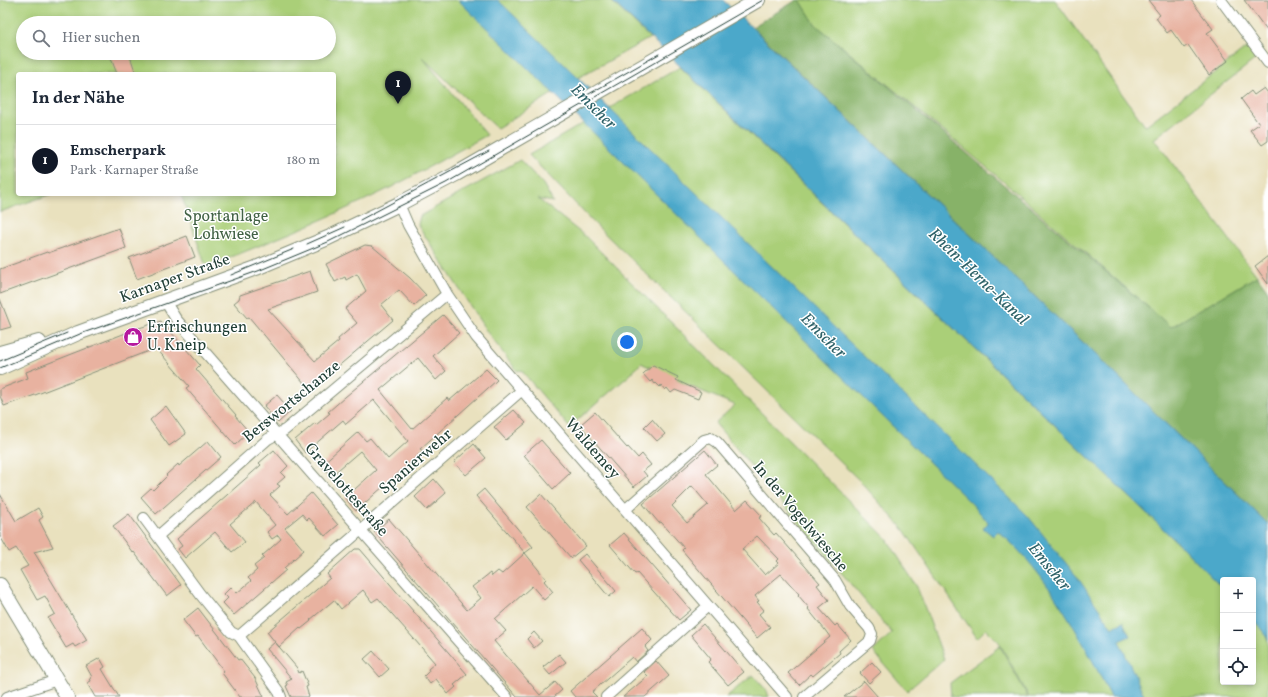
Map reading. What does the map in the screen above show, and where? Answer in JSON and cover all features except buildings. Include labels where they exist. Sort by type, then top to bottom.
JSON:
[{"type":"main road","name":"Karnaper Straße","points":[[0,368],[78,333],[256,268],[328,238],[399,204],[456,174],[758,0]]},
{"type":"main road","name":"Karnaper Straße","points":[[0,353],[78,333]]},
{"type":"main road","points":[[0,585],[67,697]]},
{"type":"street","points":[[1221,0],[1268,63]]},
{"type":"street","name":"Waldemey","points":[[399,204],[408,225],[447,294],[476,337],[787,697]]},
{"type":"street","name":"Berswortschanze","points":[[158,536],[268,440],[285,430],[447,294]]},
{"type":"street","name":"Gravelottestraße","points":[[165,301],[176,320],[507,697]]},
{"type":"street","name":"Spanierwehr","points":[[239,636],[522,390]]},
{"type":"street","name":"In der Vogelwiesche","points":[[626,509],[704,440],[711,438],[717,442],[835,580],[850,606],[869,628],[872,634],[870,641],[804,697]]},
{"type":"street","points":[[144,518],[200,594],[231,632],[239,636],[281,697]]},
{"type":"street","points":[[606,697],[708,606]]},
{"type":"street","points":[[7,697],[56,680]]},
{"type":"green space","name":"Sportanlage Lohwiese","points":[[0,0],[610,0],[650,38],[578,78],[497,128],[422,57],[487,135],[366,200],[298,230],[206,267],[182,196],[336,196],[336,72],[16,72],[16,196],[45,196],[0,212]]},
{"type":"green space","points":[[797,0],[800,0],[815,24],[1171,327],[1257,276],[1268,291],[1268,524],[1090,349],[752,27]]},
{"type":"green space","points":[[800,0],[1055,0],[1145,126],[1253,43],[1262,54],[1154,139],[1257,276],[1171,327],[997,176],[815,24]]},
{"type":"green space","points":[[680,67],[1181,546],[1220,586],[1220,685],[1256,685],[1256,623],[1263,630],[1268,640],[1268,697],[1029,697],[999,642],[986,629],[977,638],[904,530],[860,481],[593,222],[529,155]]},
{"type":"green space","points":[[520,160],[543,184],[553,202],[538,199],[586,237],[887,539],[917,587],[944,659],[907,691],[873,651],[892,633],[715,423],[735,405],[682,383],[641,363],[631,374],[569,427],[521,370],[517,371],[487,332],[418,225],[420,216]]},
{"type":"green space","points":[[1000,646],[1028,697],[951,697],[950,683]]},
{"type":"green space","points":[[753,675],[767,691],[769,697],[726,697]]},
{"type":"water","name":"Emscher","points":[[458,0],[498,0],[1027,515],[1078,578],[1112,628],[1123,622],[1130,636],[1119,641],[1145,697],[1111,697],[1076,630],[1033,566],[998,531],[993,536],[983,528],[988,522],[972,504]]},
{"type":"water","name":"Rhein-Herne-Kanal","points":[[611,0],[723,0],[1090,349],[1268,524],[1268,640],[1263,630],[1256,623],[1256,577],[1220,577],[1220,586],[1181,546]]},
{"type":"tram line","points":[[0,368],[80,334],[258,271],[328,242],[446,183],[763,0]]},
{"type":"tram line","points":[[582,98],[659,54]]},
{"type":"tram line","points":[[360,220],[489,151]]},
{"type":"tram line","points":[[307,244],[345,227]]},
{"type":"tram line","points":[[231,275],[294,249]]},
{"type":"tram line","points":[[0,361],[67,333]]},
{"type":"place","name":"Emscherpark","points":[[398,104]]},
{"type":"place","name":"Erfrischungen U. Kneip","points":[[133,337]]}]
